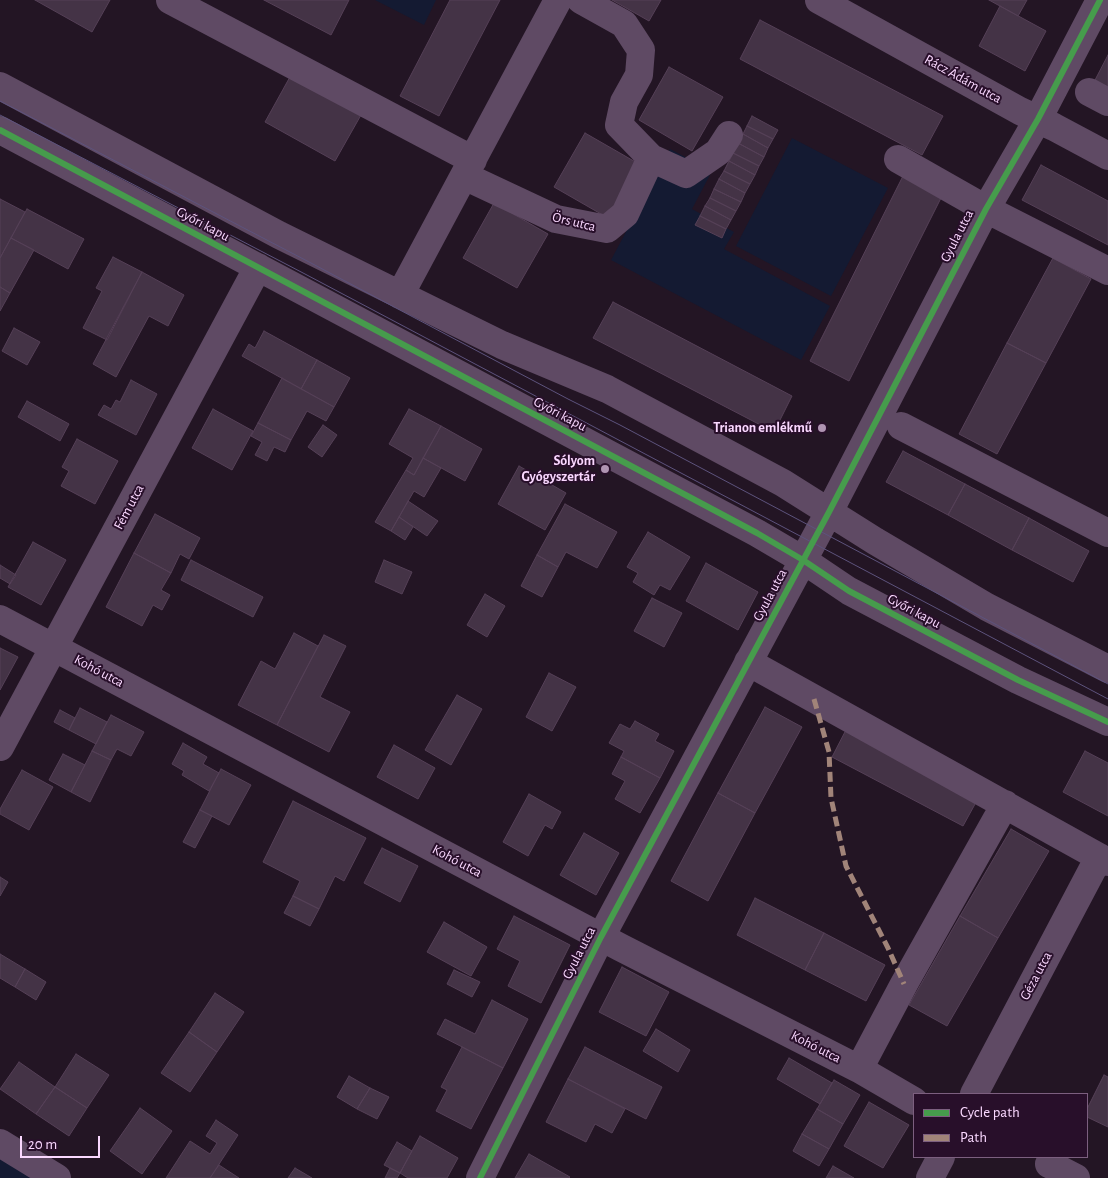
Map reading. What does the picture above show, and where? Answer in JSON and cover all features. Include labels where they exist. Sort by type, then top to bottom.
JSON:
[{"type":"street","points":[[170,0],[469,167]]},
{"type":"street","points":[[400,295],[558,0]]},
{"type":"street","points":[[581,0],[624,24],[641,50],[639,75],[624,102],[619,125],[651,158],[686,174],[718,152],[729,135]]},
{"type":"street","name":"Rácz Ádám utca","points":[[819,0],[1011,106],[1054,126],[1108,156]]},
{"type":"street","name":"Gyula utca","points":[[480,1178],[601,937],[829,512],[986,209],[1038,119],[1100,0]]},
{"type":"street","name":"Győri kapu","points":[[0,86],[278,235],[502,345],[607,389],[783,483],[988,607],[1108,669]]},
{"type":"street","name":"Győri kapu","points":[[0,130],[758,533],[849,591],[1018,680],[1108,722]]},
{"type":"street","name":"Örs utca","points":[[469,167],[556,219],[607,230],[625,214],[651,158]]},
{"type":"street","points":[[898,158],[986,209],[1108,271]]},
{"type":"street","name":"Fém utca","points":[[0,747],[258,267]]},
{"type":"street","points":[[901,426],[1108,533]]},
{"type":"street","name":"Kohó utca","points":[[0,619],[601,937],[859,1069],[913,1100]]},
{"type":"street","points":[[748,662],[1103,859]]},
{"type":"street","points":[[859,1069],[1004,804]]},
{"type":"street","name":"Géza utca","points":[[975,1093],[1103,859]]},
{"type":"street","points":[[0,1144],[57,1178]]},
{"type":"street","points":[[930,1178],[940,1158]]},
{"type":"street","points":[[1049,1164],[1076,1178]]},
{"type":"shaded area","points":[[375,0],[436,0],[424,25]]},
{"type":"shaded area","points":[[792,138],[888,188],[831,296],[736,246]]},
{"type":"shaded area","points":[[670,149],[712,171],[692,209],[734,232],[724,249],[830,306],[801,360],[611,260]]},
{"type":"shaded area","points":[[0,1154],[40,1178],[0,1178]]},
{"type":"building","points":[[35,0],[110,0],[92,32]]},
{"type":"building","points":[[264,0],[349,0],[331,35]]},
{"type":"building","points":[[450,0],[500,0],[439,116],[400,96]]},
{"type":"building","points":[[612,0],[661,0],[649,21]]},
{"type":"building","points":[[989,0],[1027,0],[1018,16]]},
{"type":"building","points":[[1000,6],[1046,31],[1025,71],[979,46]]},
{"type":"building","points":[[760,20],[943,116],[922,155],[740,59]]},
{"type":"building","points":[[1108,55],[1108,90],[1094,82]]},
{"type":"building","points":[[669,67],[723,97],[692,151],[639,120]]},
{"type":"building","points":[[291,75],[361,115],[335,161],[265,122]]},
{"type":"building","points":[[752,116],[778,130],[773,139],[747,126]]},
{"type":"building","points":[[747,126],[773,139],[768,148],[743,134]]},
{"type":"building","points":[[585,133],[639,164],[608,218],[554,187]]},
{"type":"building","points":[[743,134],[768,148],[764,157],[738,143]]},
{"type":"building","points":[[738,143],[764,157],[759,166],[733,153]]},
{"type":"building","points":[[733,153],[759,166],[755,175],[729,161]]},
{"type":"building","points":[[729,161],[755,175],[750,184],[724,171]]},
{"type":"building","points":[[1041,165],[1108,201],[1108,245],[1022,200]]},
{"type":"building","points":[[724,171],[750,184],[745,193],[719,179]]},
{"type":"building","points":[[903,176],[942,196],[849,381],[810,361]]},
{"type":"building","points":[[719,179],[745,193],[741,202],[714,189]]},
{"type":"building","points":[[714,189],[741,202],[736,211],[710,198]]},
{"type":"building","points":[[710,198],[736,211],[731,220],[705,206]]},
{"type":"building","points":[[0,199],[25,212],[0,258]]},
{"type":"building","points":[[494,203],[548,234],[517,288],[463,258]]},
{"type":"building","points":[[705,206],[731,220],[726,229],[700,216]]},
{"type":"building","points":[[27,209],[84,239],[68,269],[11,238]]},
{"type":"building","points":[[700,216],[726,229],[722,238],[695,225]]},
{"type":"building","points":[[11,238],[34,250],[10,293],[0,287],[0,258]]},
{"type":"building","points":[[113,257],[142,272],[107,340],[83,328],[102,291],[96,288]]},
{"type":"building","points":[[1053,258],[1091,279],[1046,363],[1007,343]]},
{"type":"building","points":[[142,272],[184,295],[168,326],[149,316],[116,377],[93,364]]},
{"type":"building","points":[[0,287],[10,293],[0,311]]},
{"type":"building","points":[[613,302],[792,396],[774,432],[593,338]]},
{"type":"building","points":[[14,328],[40,342],[27,365],[2,351]]},
{"type":"building","points":[[264,331],[317,360],[301,389],[242,356],[249,344],[255,348]]},
{"type":"building","points":[[1007,343],[1046,363],[997,454],[959,434]]},
{"type":"building","points":[[317,360],[350,378],[334,407],[301,389]]},
{"type":"building","points":[[282,378],[334,407],[326,421],[307,411],[291,440],[258,423]]},
{"type":"building","points":[[131,380],[157,394],[136,435],[98,415],[104,405],[111,409],[116,400],[120,402]]},
{"type":"building","points":[[27,401],[69,424],[60,441],[18,417]]},
{"type":"building","points":[[213,409],[253,431],[232,470],[192,448]]},
{"type":"building","points":[[409,409],[441,426],[414,475],[406,470],[413,458],[389,444]]},
{"type":"building","points":[[258,423],[291,440],[285,452],[274,447],[267,461],[255,455],[262,442],[251,436]]},
{"type":"building","points":[[323,425],[337,435],[322,457],[308,447]]},
{"type":"building","points":[[441,426],[482,449],[465,481],[423,458]]},
{"type":"building","points":[[77,439],[118,461],[95,504],[61,486],[69,471],[62,467]]},
{"type":"building","points":[[903,451],[965,484],[948,515],[886,482]]},
{"type":"building","points":[[423,458],[441,468],[424,497],[414,491],[391,531],[375,522],[406,470],[414,475]]},
{"type":"building","points":[[519,466],[566,493],[545,530],[498,504]]},
{"type":"building","points":[[965,484],[1029,518],[1012,550],[948,515]]},
{"type":"building","points":[[408,501],[438,521],[427,536],[399,517]]},
{"type":"building","points":[[565,504],[617,532],[597,568],[566,552],[558,567],[537,555]]},
{"type":"building","points":[[155,514],[200,538],[189,559],[180,554],[171,573],[134,553]]},
{"type":"building","points":[[399,517],[413,527],[405,540],[391,531]]},
{"type":"building","points":[[1029,518],[1089,551],[1073,582],[1012,550]]},
{"type":"building","points":[[648,532],[690,557],[670,590],[660,585],[654,595],[633,582],[638,573],[627,567]]},
{"type":"building","points":[[33,542],[66,560],[41,605],[8,587]]},
{"type":"building","points":[[134,553],[171,573],[161,590],[170,595],[162,610],[153,605],[142,626],[106,607]]},
{"type":"building","points":[[537,555],[558,567],[542,597],[521,586]]},
{"type":"building","points":[[191,560],[263,597],[253,617],[181,580]]},
{"type":"building","points":[[384,560],[412,572],[402,594],[375,582]]},
{"type":"building","points":[[706,563],[758,592],[738,630],[686,601]]},
{"type":"building","points":[[0,565],[16,575],[10,584],[0,578]]},
{"type":"building","points":[[485,594],[505,606],[487,637],[467,625]]},
{"type":"building","points":[[652,598],[682,613],[664,647],[634,631]]},
{"type":"building","points":[[294,633],[318,646],[277,725],[238,705],[261,661],[275,669]]},
{"type":"building","points":[[324,635],[346,646],[320,697],[350,712],[329,752],[277,725]]},
{"type":"building","points":[[0,648],[18,657],[0,690]]},
{"type":"building","points":[[549,673],[576,687],[552,731],[526,717]]},
{"type":"building","points":[[457,695],[482,709],[451,765],[425,750]]},
{"type":"building","points":[[765,707],[802,727],[755,813],[718,793]]},
{"type":"building","points":[[80,708],[107,722],[96,744],[69,730]]},
{"type":"building","points":[[60,710],[75,718],[69,730],[54,722]]},
{"type":"building","points":[[111,715],[144,732],[131,756],[117,749],[111,760],[92,751]]},
{"type":"building","points":[[635,721],[659,734],[655,741],[674,751],[660,778],[621,757],[624,751],[609,743],[620,724],[630,729]]},
{"type":"building","points":[[848,726],[980,795],[963,826],[832,757]]},
{"type":"building","points":[[183,743],[207,757],[203,764],[219,773],[209,791],[182,775],[184,771],[172,764]]},
{"type":"building","points":[[394,745],[435,768],[418,799],[377,777]]},
{"type":"building","points":[[92,751],[111,760],[90,802],[71,792]]},
{"type":"building","points":[[1085,751],[1108,763],[1108,816],[1063,792]]},
{"type":"building","points":[[63,754],[85,765],[71,792],[49,780]]},
{"type":"building","points":[[621,757],[660,778],[640,813],[615,799],[625,781],[612,774]]},
{"type":"building","points":[[221,769],[251,785],[229,825],[200,810]]},
{"type":"building","points":[[22,770],[53,787],[29,830],[0,814],[0,809]]},
{"type":"building","points":[[718,793],[755,813],[708,901],[671,881]]},
{"type":"building","points":[[529,794],[561,812],[552,829],[545,825],[528,856],[503,842]]},
{"type":"building","points":[[293,801],[366,838],[344,881],[335,876],[319,909],[293,896],[300,881],[263,862]]},
{"type":"building","points":[[200,810],[212,816],[195,848],[183,842]]},
{"type":"building","points":[[1011,829],[1049,851],[998,938],[960,916]]},
{"type":"building","points":[[584,833],[619,853],[596,895],[560,875]]},
{"type":"building","points":[[382,848],[418,866],[400,902],[364,883]]},
{"type":"building","points":[[0,877],[8,882],[0,896]]},
{"type":"building","points":[[293,896],[319,909],[310,926],[284,913]]},
{"type":"building","points":[[755,898],[824,933],[805,970],[737,935]]},
{"type":"building","points":[[514,916],[570,945],[541,1003],[508,986],[520,961],[497,949]]},
{"type":"building","points":[[960,916],[998,938],[947,1026],[909,1005]]},
{"type":"building","points":[[444,922],[487,947],[471,976],[427,952]]},
{"type":"building","points":[[824,933],[885,965],[866,1001],[805,970]]},
{"type":"building","points":[[0,954],[25,969],[15,987],[0,978]]},
{"type":"building","points":[[622,967],[669,992],[646,1036],[599,1012]]},
{"type":"building","points":[[25,969],[46,982],[36,1000],[15,987]]},
{"type":"building","points":[[454,970],[480,982],[472,997],[447,984]]},
{"type":"building","points":[[215,993],[244,1012],[217,1052],[189,1032]]},
{"type":"building","points":[[492,1000],[528,1019],[503,1068],[437,1034],[445,1019],[475,1034]]},
{"type":"building","points":[[656,1029],[690,1050],[678,1072],[643,1051]]},
{"type":"building","points":[[189,1032],[217,1052],[190,1092],[161,1073]]},
{"type":"building","points":[[462,1047],[503,1068],[471,1129],[436,1111],[447,1090],[441,1087]]},
{"type":"building","points":[[585,1047],[662,1087],[646,1119],[568,1079]]},
{"type":"building","points":[[76,1054],[109,1075],[87,1108],[55,1087]]},
{"type":"building","points":[[789,1058],[832,1083],[820,1104],[777,1079]]},
{"type":"building","points":[[19,1062],[55,1087],[36,1114],[0,1089]]},
{"type":"building","points":[[1104,1075],[1108,1077],[1108,1127],[1088,1117],[1088,1107]]},
{"type":"building","points":[[349,1076],[370,1088],[357,1109],[337,1097]]},
{"type":"building","points":[[568,1079],[625,1109],[612,1133],[595,1124],[586,1142],[546,1122]]},
{"type":"building","points":[[834,1080],[860,1095],[843,1124],[817,1109]]},
{"type":"building","points":[[55,1087],[87,1108],[69,1136],[36,1114]]},
{"type":"building","points":[[370,1088],[389,1097],[377,1119],[357,1109]]},
{"type":"building","points":[[869,1102],[909,1125],[883,1168],[844,1146]]},
{"type":"building","points":[[140,1108],[172,1131],[142,1174],[110,1151]]},
{"type":"building","points":[[817,1109],[843,1124],[829,1149],[802,1134]]},
{"type":"building","points":[[216,1120],[238,1135],[210,1178],[166,1178],[190,1141],[210,1154],[217,1143],[206,1136]]},
{"type":"building","points":[[802,1134],[829,1149],[819,1166],[793,1151]]},
{"type":"building","points":[[420,1136],[458,1158],[447,1178],[408,1178],[400,1173]]},
{"type":"building","points":[[397,1142],[412,1151],[400,1173],[384,1165]]},
{"type":"building","points":[[529,1154],[570,1177],[515,1178]]},
{"type":"building","points":[[219,1165],[239,1178],[210,1178]]},
{"type":"building","points":[[833,1166],[854,1178],[826,1178]]},
{"type":"building","points":[[295,1168],[312,1178],[288,1178]]},
{"type":"building","points":[[390,1168],[400,1173],[397,1178],[385,1178]]},
{"type":"tram line","points":[[0,101],[620,425],[1108,684]]},
{"type":"tram line","points":[[0,115],[305,274],[1108,699]]},
{"type":"marked path","points":[[814,699],[829,752],[831,798],[846,866],[888,948],[904,984]]},
{"type":"cycle path","points":[[480,1178],[601,937],[829,512],[986,209],[1038,119],[1100,0]]},
{"type":"cycle path","points":[[0,130],[757,533],[803,560],[849,591],[1018,680],[1108,722]]},
{"type":"place","name":"Trianon emlékmű","points":[[822,428]]},
{"type":"place","name":"Sólyom Gyógyszertár","points":[[605,469]]}]
